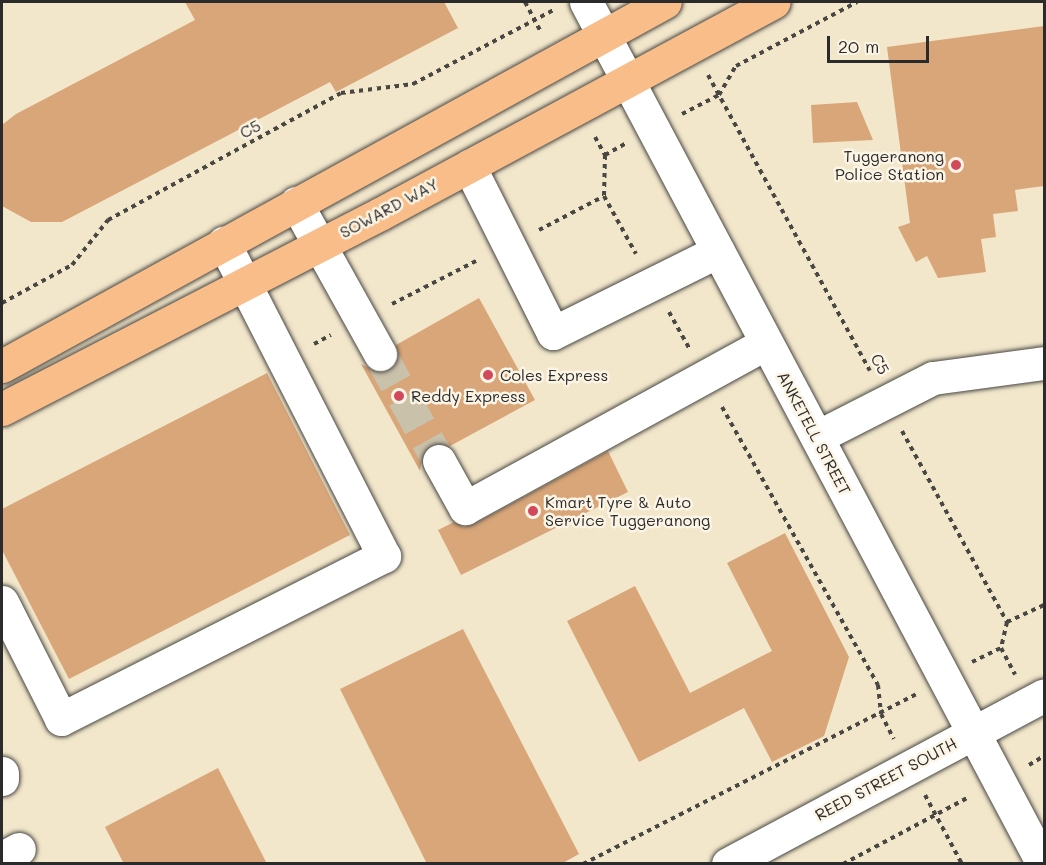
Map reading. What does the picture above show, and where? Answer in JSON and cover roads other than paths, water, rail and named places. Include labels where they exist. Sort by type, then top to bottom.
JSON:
[{"type":"main road","points":[[2,366],[665,2]]},
{"type":"main road","name":"SOWARD WAY","points":[[2,409],[469,166],[773,2]]},
{"type":"street","name":"ANKETELL STREET","points":[[586,2],[1043,864]]},
{"type":"street","points":[[469,166],[553,333],[718,251]]},
{"type":"street","points":[[296,203],[380,354]]},
{"type":"street","points":[[2,602],[61,719],[384,556],[224,243]]},
{"type":"street","points":[[439,461],[465,508],[766,343]]},
{"type":"street","points":[[817,437],[933,378],[1044,363]]},
{"type":"street","name":"REED STREET SOUTH","points":[[728,864],[1044,695]]},
{"type":"street","points":[[2,773],[2,779]]},
{"type":"tunnel","points":[[380,354],[439,461]]},
{"type":"place","name":"Tuggeranong Police Station","points":[[956,165]]},
{"type":"place","name":"Coles Express","points":[[488,375]]},
{"type":"place","name":"Reddy Express","points":[[399,396]]},
{"type":"place","name":"Kmart Tyre & Auto Service Tuggeranong","points":[[533,511]]}]
